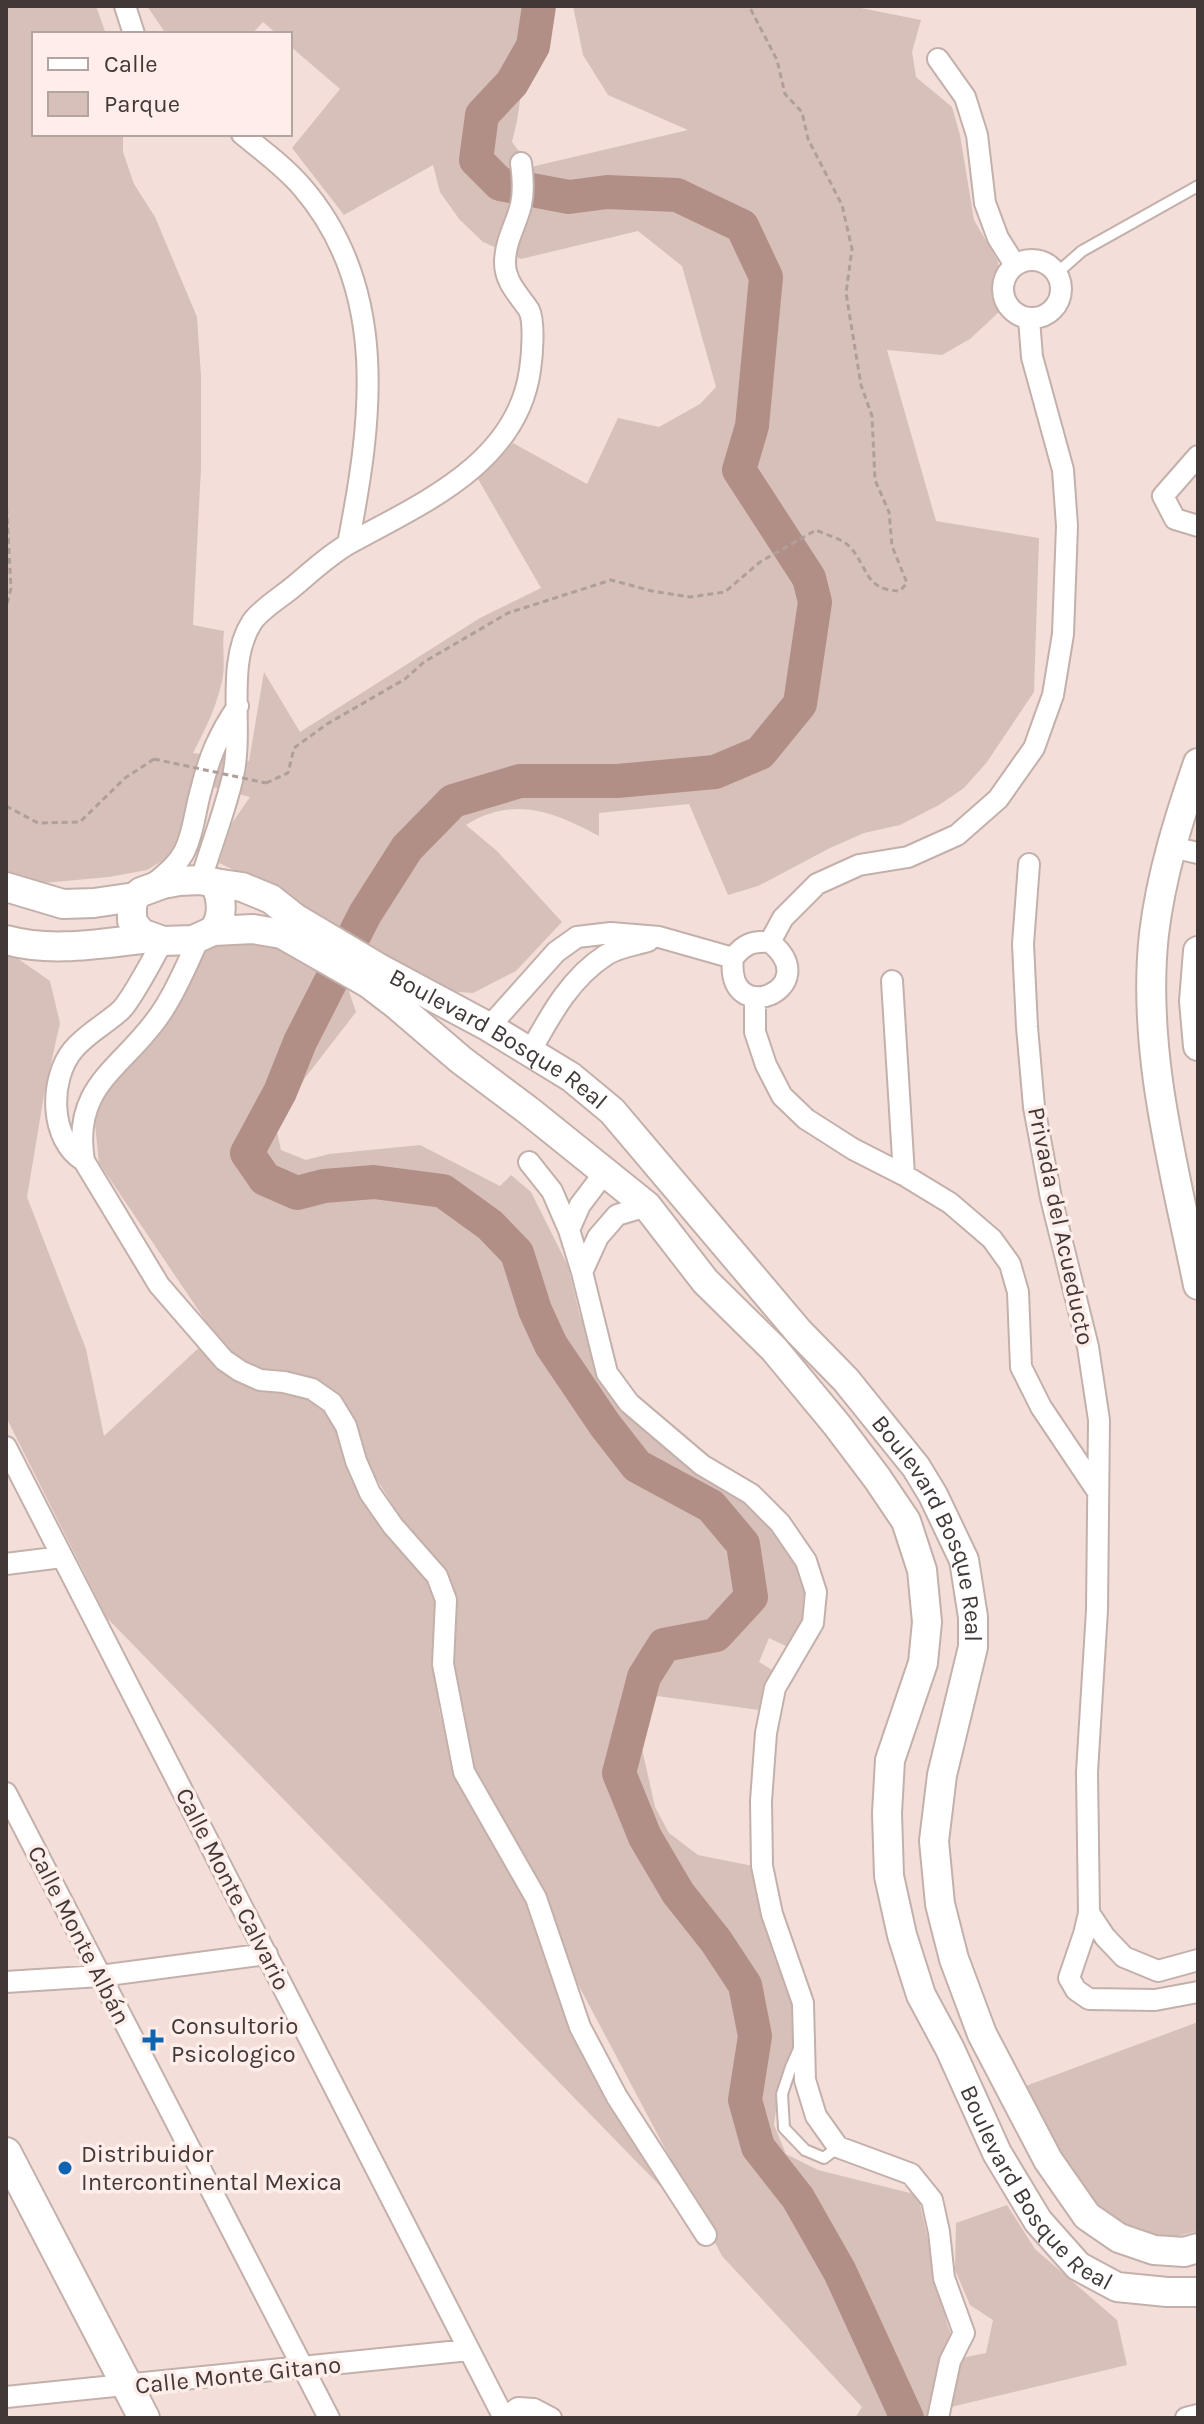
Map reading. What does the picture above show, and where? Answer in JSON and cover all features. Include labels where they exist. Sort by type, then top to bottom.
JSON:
[{"type":"main road","points":[[6,2153],[144,2418]]},
{"type":"street","points":[[125,6],[133,32]]},
{"type":"street","points":[[938,59],[965,97],[977,135],[985,203],[998,238],[1015,265]]},
{"type":"street","points":[[244,136],[301,186],[327,220],[346,259],[361,303],[368,342],[369,375],[359,487],[348,544]]},
{"type":"street","points":[[6,940],[28,946],[70,947],[157,939],[193,940],[217,926],[221,904],[208,882],[238,745],[238,662],[242,641],[254,619],[348,544],[460,480],[508,431],[522,401],[530,371],[530,313],[514,292],[505,266],[507,241],[521,204],[522,172]]},
{"type":"street","points":[[1024,261],[1042,261],[1057,273],[1062,291],[1054,309],[1047,315],[1029,319],[1011,310],[1005,302],[1004,282],[1015,265],[1024,261]]},
{"type":"street","points":[[770,942],[783,918],[817,884],[859,865],[908,857],[957,835],[998,799],[1034,748],[1053,695],[1063,634],[1067,526],[1063,470],[1032,357],[1029,319]]},
{"type":"street","points":[[1198,456],[1163,496],[1175,519],[1198,526]]},
{"type":"street","points":[[157,939],[141,933],[131,914],[142,893],[172,868],[184,853],[219,734],[238,706]]},
{"type":"street","points":[[1198,763],[1185,850],[1154,935],[1152,992],[1154,1049],[1198,1285]]},
{"type":"street","name":"Privada del Acueducto","points":[[1029,864],[1023,944],[1034,1107],[1051,1198],[1088,1347],[1099,1420],[1097,1610],[1087,1772],[1089,1913],[1069,1978],[1076,1990],[1089,1999],[1155,2000],[1198,1992]]},
{"type":"street","points":[[6,887],[63,904],[94,903],[142,893],[163,884],[208,882]]},
{"type":"street","name":"Boulevard Bosque Real","points":[[208,882],[242,887],[271,899],[289,926],[373,975],[489,1027],[571,1077],[612,1111],[799,1332],[846,1380],[916,1467],[964,1560],[973,1617],[973,1647],[942,1775],[934,1841],[940,1904],[954,1959],[982,2034],[1048,2160],[1087,2216],[1119,2238],[1154,2250],[1184,2252],[1198,2248]]},
{"type":"street","name":"Boulevard Bosque Real","points":[[206,934],[289,926]]},
{"type":"street","points":[[489,1027],[556,952],[577,937],[611,933],[659,937],[733,958]]},
{"type":"street","points":[[206,934],[150,1028],[97,1085],[87,1105],[81,1133],[84,1161],[159,1285],[224,1360],[260,1380],[312,1389],[332,1403],[346,1426],[370,1493],[393,1526],[437,1576],[446,1600],[443,1664],[464,1772],[536,1898],[580,2027],[617,2097],[706,2235]]},
{"type":"street","points":[[530,1052],[557,1004],[585,972],[608,953],[659,937]]},
{"type":"street","points":[[84,1161],[73,1155],[62,1134],[56,1111],[57,1089],[63,1069],[72,1051],[93,1030],[123,1009],[157,939]]},
{"type":"street","points":[[756,941],[770,942],[783,953],[788,968],[784,985],[772,996],[755,998],[740,991],[731,975],[733,958],[742,946],[756,941]]},
{"type":"street","points":[[1198,951],[1194,1001],[1198,1046]]},
{"type":"street","points":[[543,967],[571,988]]},
{"type":"street","name":"Boulevard Bosque Real","points":[[373,975],[398,1006],[461,1060],[647,1206],[705,1281],[774,1349],[837,1425],[906,1521],[922,1570],[927,1638],[923,1663],[890,1760],[887,1813],[889,1876],[902,1935],[921,1995],[950,2049],[997,2153],[1038,2221],[1078,2266],[1117,2287],[1198,2292]]},
{"type":"street","points":[[892,981],[904,1175]]},
{"type":"street","points":[[755,998],[755,1032],[766,1065],[782,1096],[806,1119],[853,1149],[950,1203],[992,1239],[1010,1264],[1018,1292],[1021,1367],[1041,1407],[1098,1492]]},
{"type":"street","points":[[123,1009],[126,1020],[136,1028],[150,1028]]},
{"type":"street","points":[[529,1162],[552,1191],[569,1230],[607,1373],[629,1403],[702,1465],[751,1494],[780,1523],[806,1561],[816,1592],[813,1623],[775,1688],[766,1733],[761,1801],[762,1866],[772,1914],[803,2003],[805,2080],[816,2116],[838,2147],[911,2174],[932,2200],[944,2278],[964,2333],[950,2361],[938,2418]]},
{"type":"street","points":[[569,1230],[580,1205],[605,1172]]},
{"type":"street","points":[[582,1272],[598,1237],[617,1215],[647,1206]]},
{"type":"street","points":[[774,1349],[799,1332]]},
{"type":"street","name":"Calle Monte Calvario","points":[[6,1447],[504,2418]]},
{"type":"street","points":[[6,1564],[62,1557]]},
{"type":"street","name":"Calle Monte Albán","points":[[6,1793],[329,2418]]},
{"type":"street","points":[[1089,1913],[1105,1937],[1124,1957],[1158,1971],[1198,1960]]},
{"type":"street","points":[[6,1982],[100,1976],[267,1954]]},
{"type":"street","points":[[1155,2000],[1158,1971]]},
{"type":"street","name":"Boulevard Bosque Real","points":[[950,2049],[982,2034]]},
{"type":"street","name":"Calle Monte Gitano","points":[[6,2397],[469,2350]]},
{"type":"street","points":[[504,2418],[518,2408],[534,2409],[551,2418]]},
{"type":"street","points":[[1186,2418],[1198,2415]]},
{"type":"lane","points":[[1057,273],[1082,251],[1198,186]]},
{"type":"lane","points":[[805,2037],[782,2094],[784,2128],[805,2150],[824,2158],[838,2147]]},
{"type":"path","points":[[6,806],[38,823],[80,822],[125,778],[154,759],[266,783],[288,773],[294,748],[327,724],[405,679],[424,662],[508,613],[611,580],[690,597],[725,592],[760,562],[816,530],[849,546],[869,580],[887,591],[900,591],[907,583],[892,546],[889,512],[875,480],[872,416],[861,385],[846,293],[852,249],[842,205],[808,139],[802,112],[785,94],[777,60],[749,6]]},
{"type":"path","points":[[6,498],[11,588],[6,609]]},
{"type":"green space","points":[[6,6],[96,6],[105,32],[32,32],[32,136],[123,136],[123,152],[134,184],[155,217],[197,317],[201,376],[201,468],[193,625],[224,631],[224,665],[215,706],[193,753],[249,761],[264,672],[300,732],[480,618],[541,588],[478,479],[513,443],[587,484],[618,418],[659,427],[700,404],[716,387],[682,266],[638,231],[521,259],[483,242],[459,219],[440,192],[433,165],[344,215],[292,148],[340,89],[292,48],[292,32],[275,32],[263,22],[254,32],[165,32],[147,6],[531,6],[526,12],[518,47],[524,73],[512,142],[531,167],[688,130],[608,95],[583,55],[573,6],[851,6],[921,20],[912,52],[916,77],[952,107],[960,135],[974,220],[998,261],[999,312],[970,339],[942,355],[887,350],[936,521],[1039,538],[1034,692],[987,762],[964,788],[900,825],[864,833],[758,886],[728,895],[689,804],[599,813],[599,836],[566,820],[534,810],[501,811],[484,816],[466,825],[497,851],[562,922],[516,971],[473,993],[446,991],[406,972],[264,884],[219,863],[232,823],[250,797],[194,782],[185,827],[175,853],[147,870],[43,883],[6,872]]},
{"type":"green space","points":[[252,939],[293,950],[345,980],[356,1012],[305,1078],[277,1132],[281,1150],[306,1160],[329,1154],[420,1145],[500,1186],[511,1175],[531,1192],[568,1266],[580,1316],[615,1400],[695,1474],[756,1506],[808,1578],[808,1617],[788,1647],[769,1638],[759,1662],[772,1670],[759,1710],[657,1696],[641,1744],[655,1807],[669,1833],[698,1855],[753,1866],[797,1998],[797,2038],[780,2081],[774,2125],[786,2154],[818,2170],[918,2195],[947,2324],[961,2358],[986,2353],[993,2320],[970,2305],[955,2270],[956,2223],[1007,2205],[1035,2249],[1117,2320],[1127,2365],[934,2411],[926,2418],[855,2418],[862,2407],[722,2256],[561,1952],[470,1771],[455,1707],[440,1568],[405,1526],[372,1471],[356,1432],[335,1398],[286,1370],[256,1369],[228,1354],[99,1163],[95,1124],[104,1087],[201,950]]},
{"type":"green space","points":[[6,954],[50,981],[60,1023],[27,1197],[86,1349],[104,1436],[205,1342],[320,1403],[433,1582],[443,1617],[439,1646],[439,1709],[452,1764],[469,1801],[523,1894],[571,2034],[664,2190],[107,1618],[6,1417]]},
{"type":"green space","points":[[1198,2022],[1198,2231],[1165,2239],[1118,2229],[1092,2209],[1057,2155],[1023,2087]]},
{"type":"waterway","points":[[539,6],[533,46],[512,83],[482,115],[476,160],[500,184],[569,197],[607,192],[677,195],[742,226],[766,277],[752,426],[739,470],[809,578],[815,602],[800,704],[760,753],[715,772],[617,781],[520,781],[453,801],[407,848],[365,914],[300,1042],[280,1092],[247,1153],[265,1179],[297,1193],[324,1186],[374,1182],[443,1191],[490,1225],[517,1253],[535,1310],[551,1345],[637,1466],[711,1506],[743,1544],[751,1597],[716,1635],[664,1645],[644,1677],[619,1773],[645,1837],[678,1893],[716,1941],[745,1985],[755,2036],[745,2100],[758,2147],[798,2198],[840,2272],[907,2418]]},
{"type":"place","name":"Consultorio Psicologico","points":[[153,2040]]},
{"type":"place","name":"Distribuidor Intercontinental Mexica","points":[[65,2168]]}]
